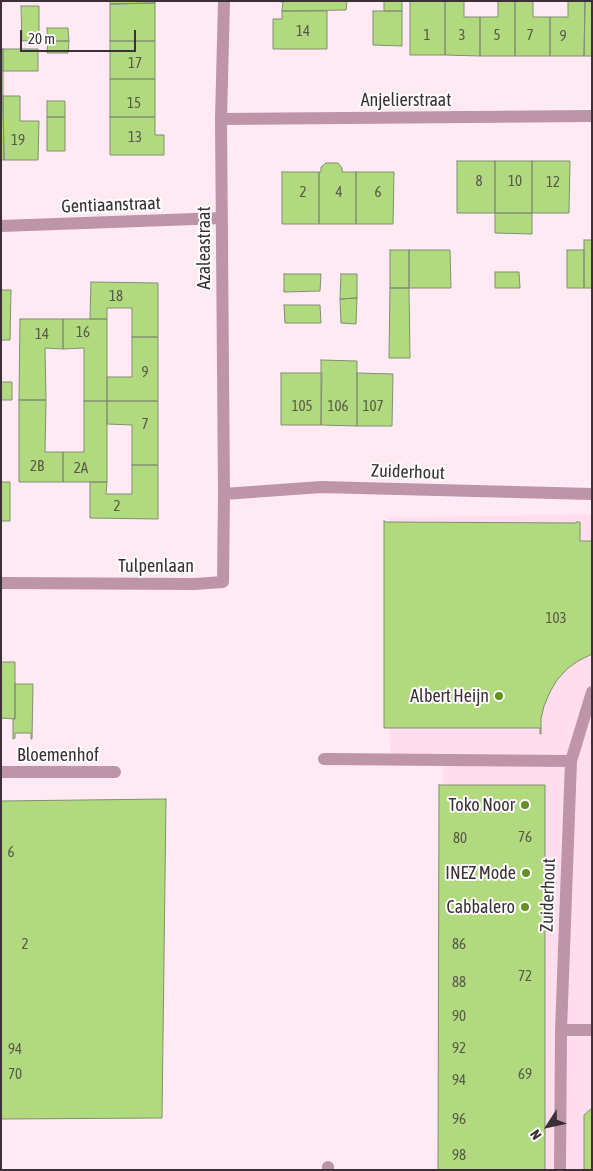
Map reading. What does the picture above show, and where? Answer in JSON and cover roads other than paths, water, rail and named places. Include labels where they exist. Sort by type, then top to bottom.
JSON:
[{"type":"street","name":"Azaleastraat","points":[[224,1],[221,119],[224,494]]},
{"type":"street","name":"Anjelierstraat","points":[[221,119],[592,116]]},
{"type":"street","name":"Gentiaanstraat","points":[[1,226],[222,218]]},
{"type":"street","name":"Zuiderhout","points":[[224,494],[321,487],[592,494]]},
{"type":"street","name":"Tulpenlaan","points":[[1,583],[175,584],[224,582],[224,494]]},
{"type":"street","name":"Zuiderhout","points":[[560,1170],[561,1030],[571,761],[592,692]]},
{"type":"street","points":[[324,758],[571,761]]},
{"type":"street","name":"Bloemenhof","points":[[1,772],[115,772]]},
{"type":"street","points":[[561,1030],[592,1030]]},
{"type":"place","name":"Albert Heijn","points":[[499,696]]},
{"type":"place","name":"Toko Noor","points":[[525,805]]},
{"type":"place","name":"INEZ Mode","points":[[526,873]]},
{"type":"place","name":"Cabbalero","points":[[525,907]]}]
